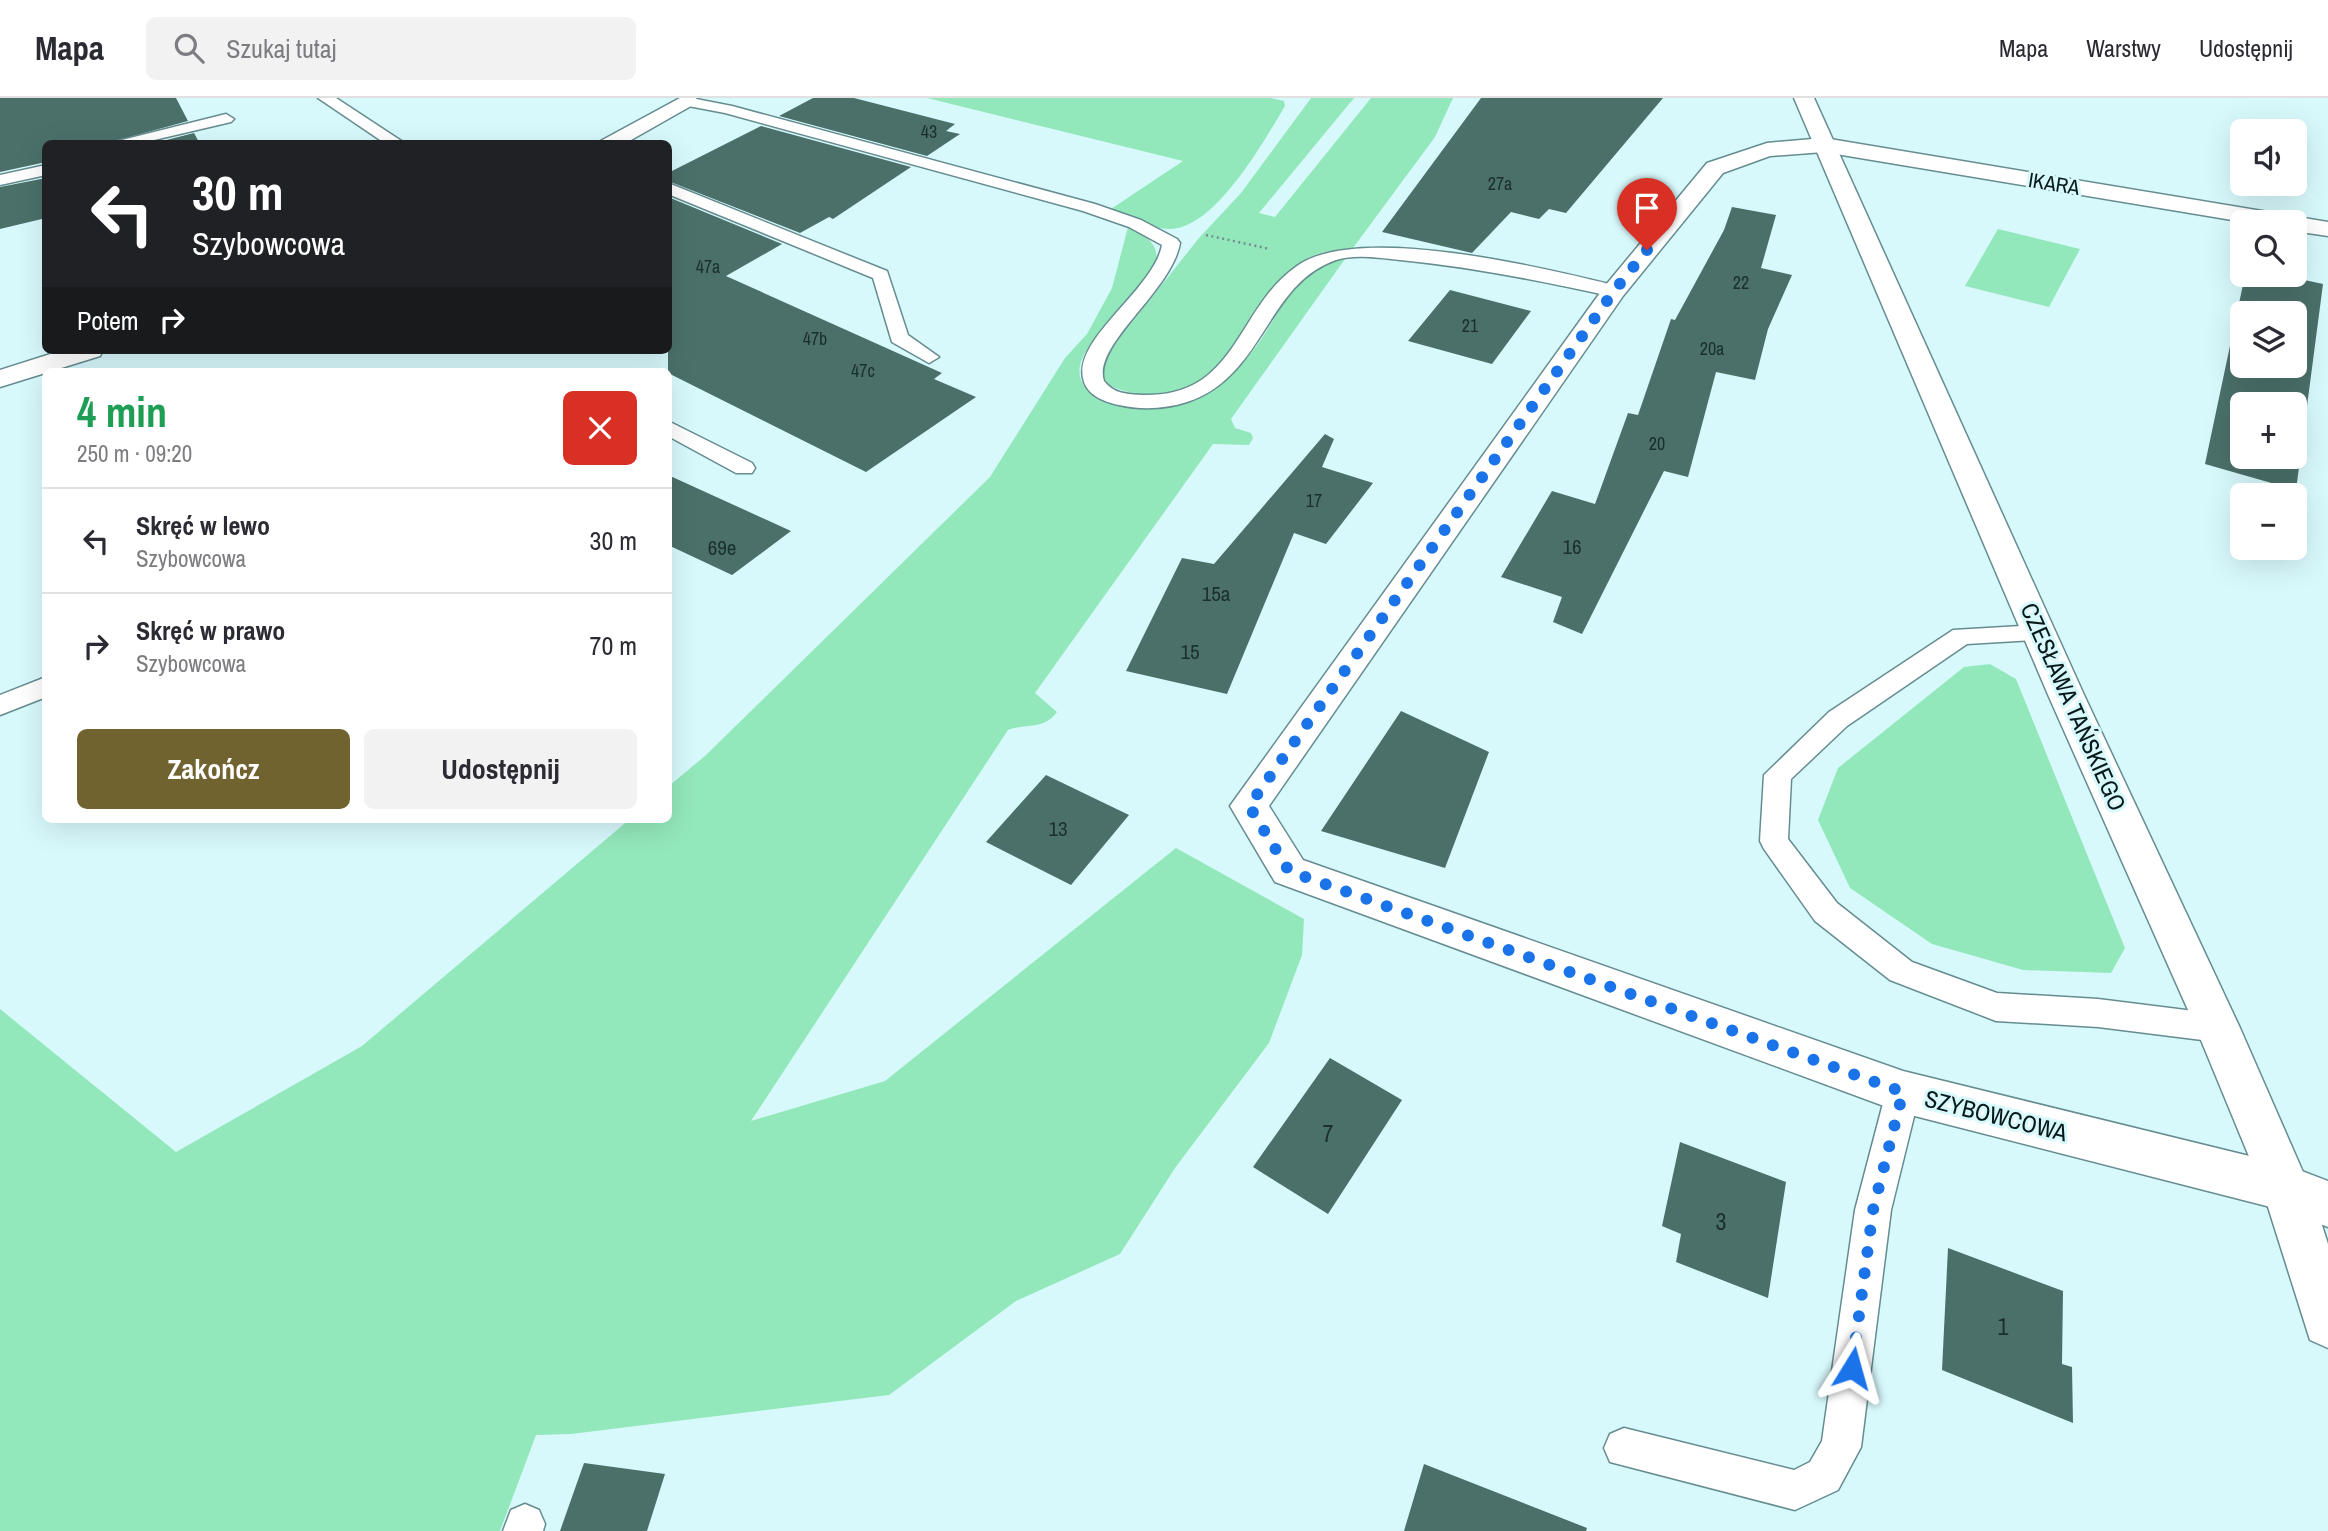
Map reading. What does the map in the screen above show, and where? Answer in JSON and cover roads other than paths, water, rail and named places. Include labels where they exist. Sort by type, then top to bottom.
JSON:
[{"type":"street","name":"CZESŁAWA TAŃSKIEGO","points":[[1804,98],[2218,1028],[2307,1196],[2328,1322]]},
{"type":"street","points":[[613,140],[682,100]]},
{"type":"street","name":"IKARA","points":[[1824,145],[2230,213]]},
{"type":"street","name":"SZYBOWCOWA","points":[[1824,145],[1767,149],[1715,168],[1614,291],[1249,806],[1289,871],[1903,1092],[2307,1196]]},
{"type":"street","points":[[2307,226],[2328,229]]},
{"type":"street","points":[[0,379],[78,354]]},
{"type":"lane","points":[[326,98],[392,140]]},
{"type":"lane","points":[[682,100],[727,109],[1034,194],[1112,217],[1163,237],[1171,243],[1166,267],[1111,336],[1092,365],[1092,376],[1097,386],[1115,398],[1146,403],[1164,402],[1203,388],[1242,353],[1292,278],[1319,260],[1356,253],[1463,261],[1614,291]]},
{"type":"lane","points":[[132,140],[226,119]]},
{"type":"lane","points":[[0,169],[42,160]]},
{"type":"lane","points":[[0,180],[42,171]]},
{"type":"lane","points":[[672,189],[881,275],[899,338],[929,357]]},
{"type":"lane","points":[[672,429],[744,468]]},
{"type":"lane","points":[[2040,633],[1962,636],[1838,719],[1778,775],[1774,841],[1826,912],[1901,971],[1996,1007],[2098,1013],[2218,1028]]},
{"type":"lane","points":[[0,706],[42,688]]},
{"type":"lane","points":[[1623,1448],[1795,1490],[1824,1476],[1841,1447],[1873,1210],[1903,1092]]}]
